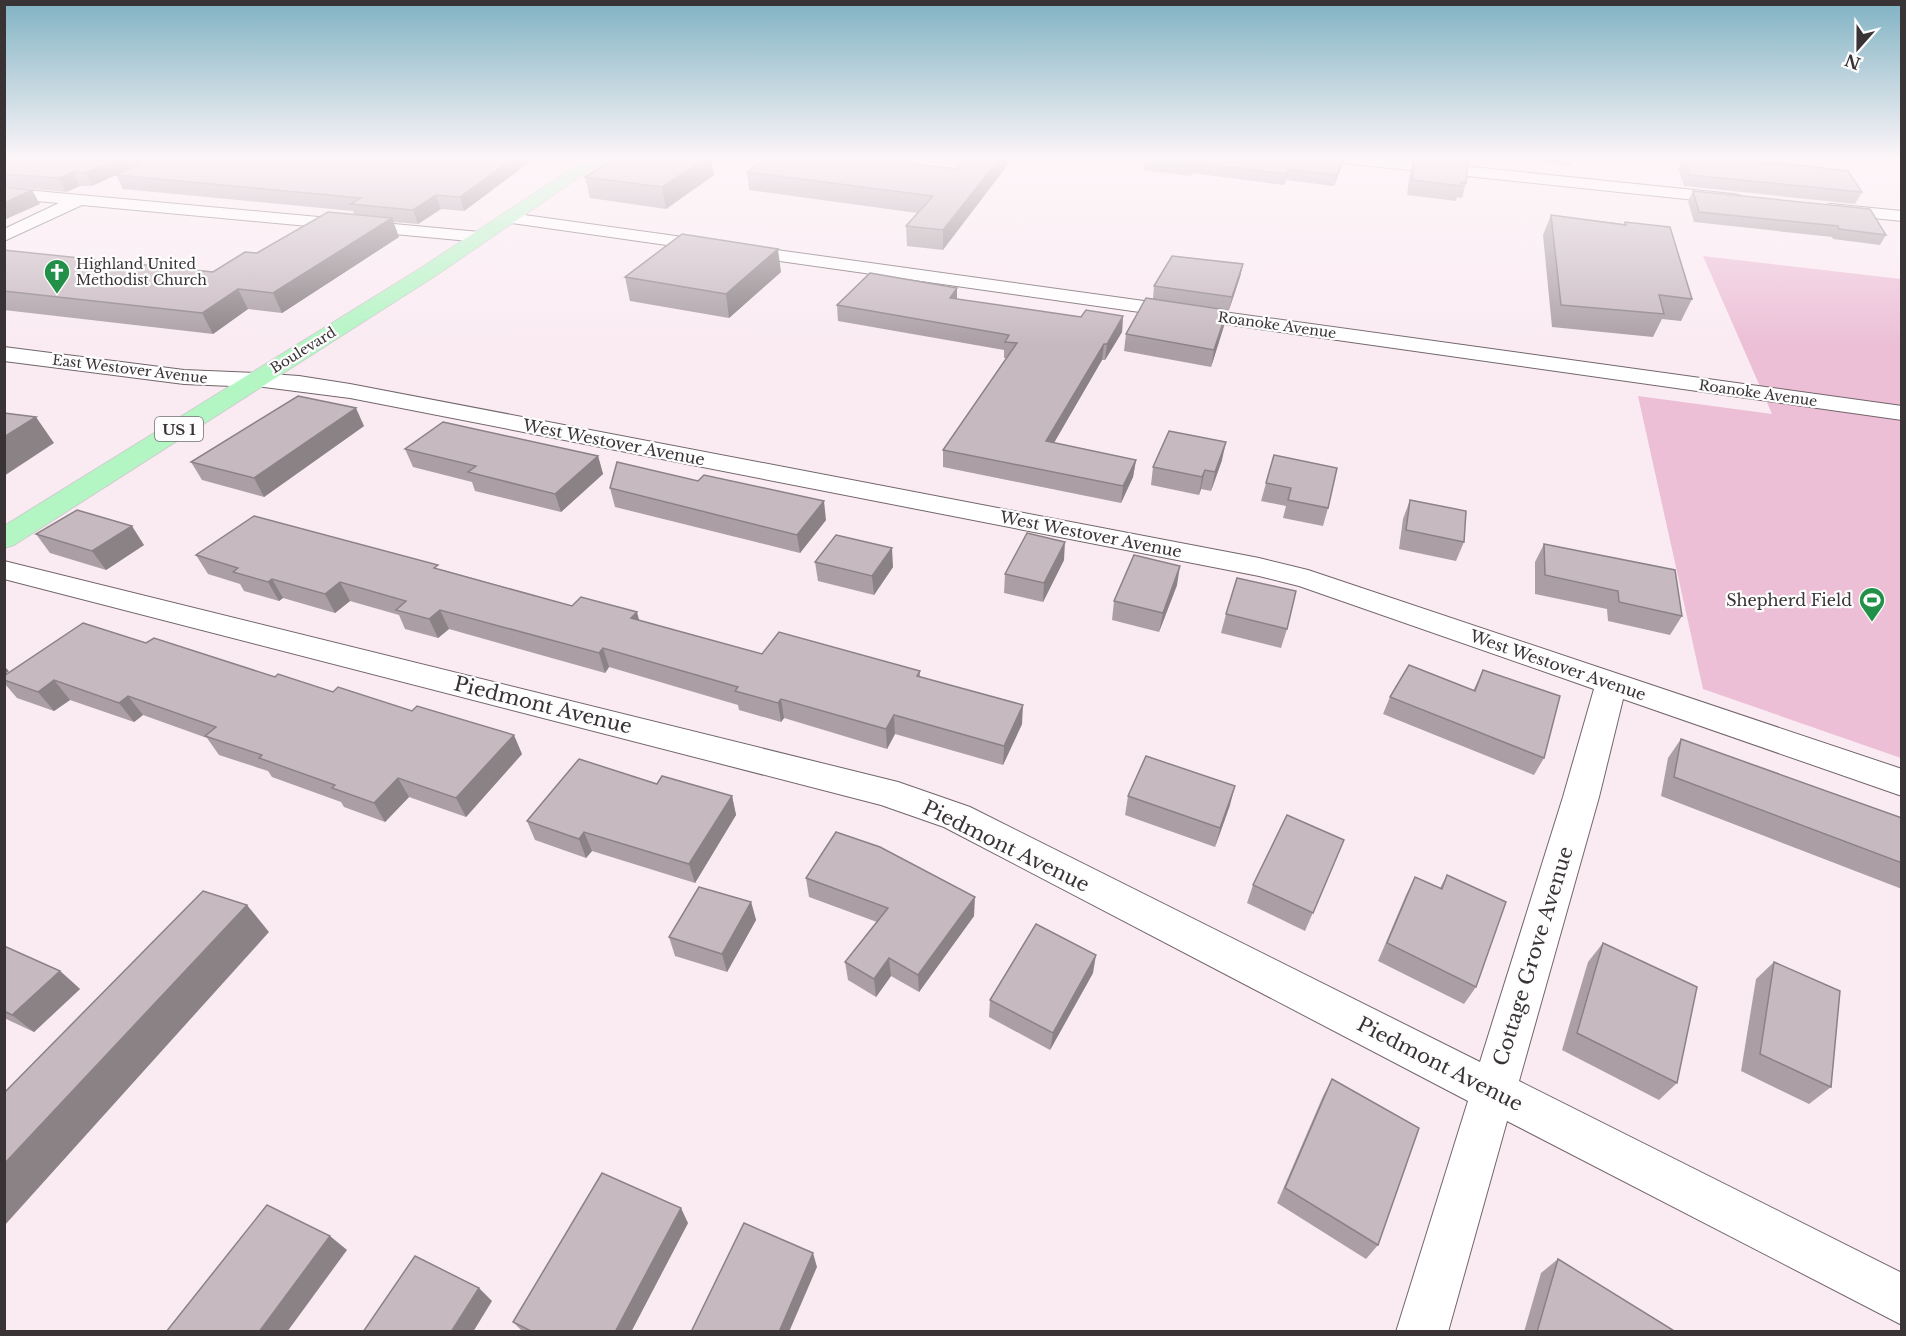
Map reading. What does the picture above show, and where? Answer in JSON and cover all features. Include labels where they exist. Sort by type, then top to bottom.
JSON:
[{"type":"main road","name":"Boulevard","points":[[4,539],[506,220]]},
{"type":"main road","name":"East Westover Avenue","points":[[4,354],[184,377],[256,380]]},
{"type":"street","points":[[4,236],[37,220]]},
{"type":"street","points":[[300,220],[480,237]]},
{"type":"street","name":"Roanoke Avenue","points":[[527,220],[1902,413]]},
{"type":"street","name":"West Westover Avenue","points":[[256,380],[298,382],[350,391],[1259,567],[1308,579],[1902,783]]},
{"type":"street","name":"Piedmont Avenue","points":[[4,570],[886,792],[957,817],[1902,1300]]},
{"type":"street","name":"Cottage Grove Avenue","points":[[1422,1332],[1581,797],[1611,684]]},
{"type":"shaded area","points":[[1703,256],[1901,279],[1901,758],[1703,689],[1638,396],[1772,414]]},
{"type":"building","points":[[314,220],[388,220],[273,293],[238,289],[202,313],[4,291],[4,250],[213,272],[245,252],[257,253]]},
{"type":"building","points":[[911,220],[951,220],[943,230],[906,226]]},
{"type":"building","points":[[1552,220],[1591,220],[1626,225],[1625,222],[1670,227],[1692,299],[1659,295],[1664,314],[1561,305]]},
{"type":"building","points":[[1782,220],[1877,220],[1886,235],[1839,229],[1838,226]]},
{"type":"building","points":[[682,234],[778,249],[726,294],[625,277]]},
{"type":"building","points":[[1172,256],[1243,264],[1232,297],[1154,286]]},
{"type":"building","points":[[870,273],[957,288],[950,298],[1081,317],[1086,310],[1123,316],[1046,441],[1136,460],[1123,486],[943,450],[1017,343],[1005,342],[1009,335],[837,305]]},
{"type":"building","points":[[1146,298],[1227,310],[1214,350],[1126,334]]},
{"type":"building","points":[[298,396],[356,408],[254,478],[191,462]]},
{"type":"building","points":[[4,413],[36,417],[4,437]]},
{"type":"building","points":[[443,422],[598,456],[555,494],[468,472],[476,466],[405,449]]},
{"type":"building","points":[[1169,431],[1226,442],[1215,472],[1205,470],[1202,477],[1153,467]]},
{"type":"building","points":[[1274,455],[1337,468],[1328,508],[1288,500],[1291,488],[1266,483]]},
{"type":"building","points":[[617,462],[698,481],[704,475],[824,501],[797,535],[610,488]]},
{"type":"building","points":[[1410,500],[1466,511],[1464,542],[1406,530]]},
{"type":"building","points":[[77,510],[132,526],[92,551],[36,534]]},
{"type":"building","points":[[254,516],[438,565],[434,568],[572,606],[581,597],[637,612],[631,618],[762,654],[779,632],[920,671],[917,676],[1023,705],[1004,746],[894,715],[886,729],[781,699],[778,703],[735,691],[738,687],[603,648],[599,653],[440,610],[429,619],[396,610],[406,601],[340,582],[325,594],[272,579],[268,582],[233,572],[238,568],[196,555]]},
{"type":"building","points":[[1027,533],[1065,542],[1044,583],[1005,574]]},
{"type":"building","points":[[836,535],[892,548],[872,576],[815,562]]},
{"type":"building","points":[[1544,544],[1675,570],[1682,616],[1619,602],[1618,591],[1545,575]]},
{"type":"building","points":[[1134,555],[1180,566],[1163,613],[1114,601]]},
{"type":"building","points":[[1237,578],[1296,591],[1287,629],[1226,614]]},
{"type":"building","points":[[83,623],[146,643],[154,638],[275,677],[278,674],[333,692],[338,687],[412,711],[417,706],[514,735],[456,798],[398,778],[374,803],[332,788],[335,785],[259,758],[262,755],[205,736],[216,727],[128,696],[119,703],[54,680],[38,692],[4,680],[4,676]]},
{"type":"building","points":[[1409,665],[1475,691],[1483,670],[1560,696],[1544,758],[1390,697]]},
{"type":"building","points":[[1681,739],[1902,818],[1902,863],[1674,777]]},
{"type":"building","points":[[1146,756],[1235,786],[1220,828],[1128,796]]},
{"type":"building","points":[[579,759],[657,784],[662,776],[732,796],[689,864],[584,832],[579,839],[527,821]]},
{"type":"building","points":[[1287,815],[1344,840],[1313,913],[1253,885]]},
{"type":"building","points":[[836,832],[880,847],[975,897],[918,975],[889,958],[874,979],[845,962],[888,908],[806,878]]},
{"type":"building","points":[[1447,875],[1506,902],[1476,987],[1387,943],[1415,877],[1442,889]]},
{"type":"building","points":[[699,887],[751,902],[722,954],[669,937]]},
{"type":"building","points":[[203,891],[247,905],[4,1164],[4,1093]]},
{"type":"building","points":[[1036,924],[1096,955],[1053,1033],[990,1000]]},
{"type":"building","points":[[1603,943],[1697,987],[1677,1083],[1577,1033]]},
{"type":"building","points":[[4,946],[60,971],[12,1015],[4,1011]]},
{"type":"building","points":[[1774,962],[1840,991],[1831,1087],[1760,1054]]},
{"type":"building","points":[[1332,1079],[1419,1128],[1378,1245],[1285,1188]]},
{"type":"building","points":[[602,1173],[681,1208],[615,1332],[533,1332],[513,1322]]},
{"type":"building","points":[[267,1205],[330,1236],[259,1332],[166,1332]]},
{"type":"building","points":[[744,1223],[813,1253],[779,1332],[691,1332]]},
{"type":"building","points":[[415,1256],[479,1288],[451,1332],[363,1332]]},
{"type":"building","points":[[1558,1259],[1676,1332],[1537,1332]]},
{"type":"place","name":"Highland United Methodist Church","points":[[57,295]]},
{"type":"place","name":"Shepherd Field","points":[[1872,623]]}]
